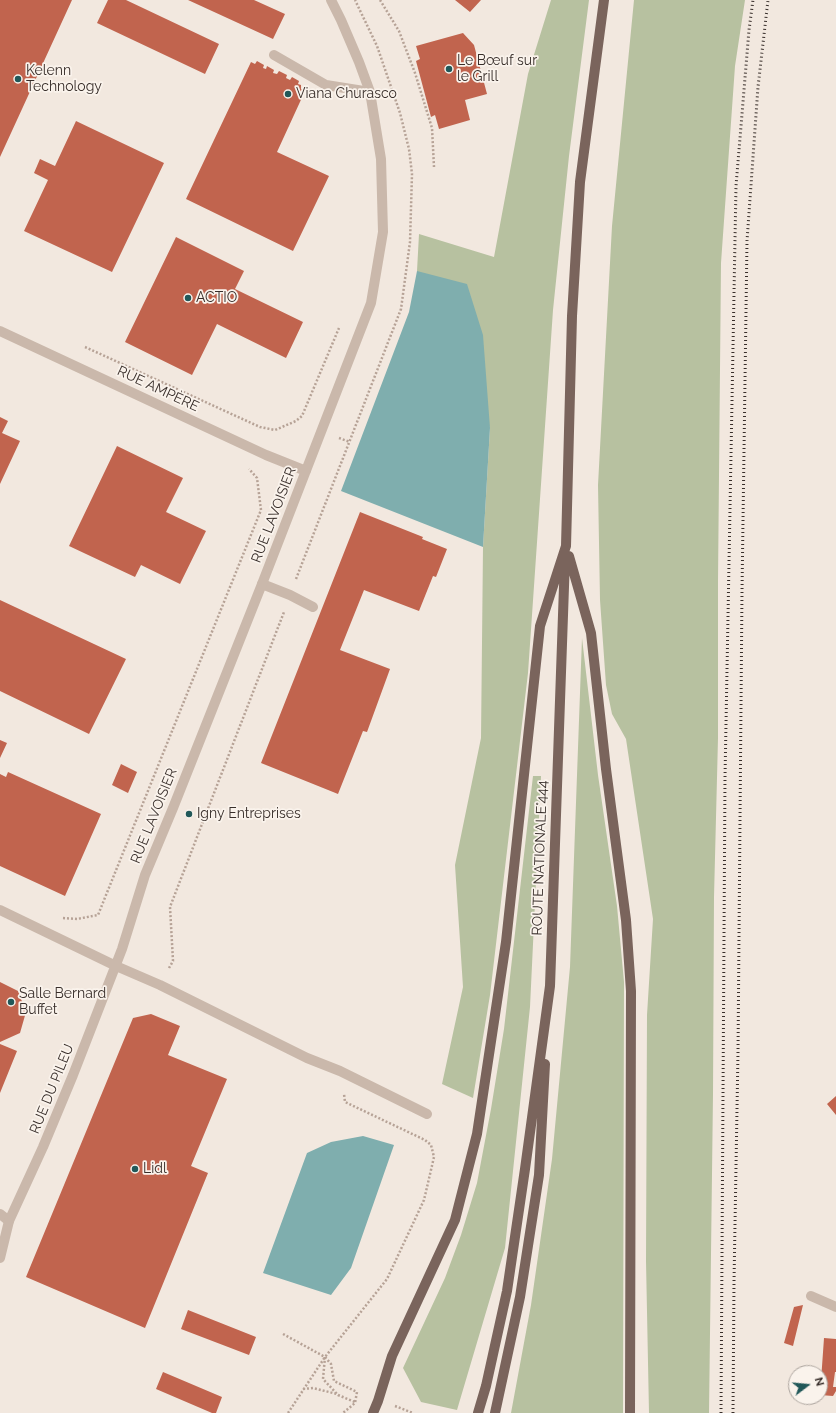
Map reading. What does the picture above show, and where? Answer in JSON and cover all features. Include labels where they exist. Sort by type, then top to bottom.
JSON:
[{"type":"main road","name":"ROUTE NATIONALE°444","points":[[478,1413],[486,1386],[506,1291],[525,1169],[550,986],[566,546],[572,316],[580,182],[604,0]]},
{"type":"main road","points":[[373,1413],[392,1356],[455,1220],[477,1134],[506,942],[540,626],[566,546]]},
{"type":"main road","points":[[566,546],[591,633],[606,769],[626,920],[631,991],[630,1413]]},
{"type":"main road","points":[[495,1413],[520,1297],[539,1175],[550,986]]},
{"type":"street","name":"RUE LAVOISIER","points":[[116,966],[145,875],[262,584],[371,303],[383,232],[381,159],[370,92],[359,62],[331,0]]},
{"type":"street","points":[[274,55],[326,85],[370,92]]},
{"type":"street","name":"RUE AMPÈRE","points":[[0,331],[306,471]]},
{"type":"street","points":[[262,584],[290,595],[313,607]]},
{"type":"street","points":[[0,910],[116,966],[160,985],[307,1058],[340,1071],[427,1114]]},
{"type":"street","name":"RUE DU PILEU","points":[[0,1258],[9,1221],[43,1147],[116,966]]},
{"type":"street","points":[[0,1214],[9,1221]]},
{"type":"street","name":"RUE DU PILEU","points":[[0,1231],[9,1221]]},
{"type":"street","points":[[811,1296],[836,1307]]},
{"type":"path","points":[[355,0],[361,10]]},
{"type":"path","points":[[380,0],[398,31],[414,73],[432,128],[434,167]]},
{"type":"path","points":[[85,347],[260,427],[275,430],[296,421],[302,416],[341,324]]},
{"type":"path","points":[[54,936],[62,918],[77,919],[98,915],[261,510],[257,478],[246,465]]},
{"type":"path","points":[[160,985],[172,961],[170,907],[312,538]]},
{"type":"path","points":[[288,1413],[325,1357],[388,1279],[424,1200],[434,1157],[431,1145],[424,1140],[345,1102],[340,1071]]},
{"type":"path","points":[[283,1334],[325,1357],[332,1364],[334,1381],[357,1392],[355,1403]]},
{"type":"path","points":[[325,1357],[323,1379],[338,1395]]},
{"type":"path","points":[[303,1389],[313,1388],[338,1395],[355,1403]]},
{"type":"path","points":[[343,1413],[355,1403],[361,1401]]},
{"type":"path","points":[[391,1405],[413,1413]]},
{"type":"green space","points":[[551,0],[589,0],[569,156],[553,310],[528,673],[490,995],[473,1098],[442,1084],[463,987],[455,865],[481,738],[483,547],[490,428],[417,271],[419,234],[494,257],[528,74]]},
{"type":"green space","points":[[634,0],[745,0],[735,66],[721,263],[718,738],[714,897],[709,1413],[649,1413],[646,1261],[647,1015],[653,919],[626,739],[612,714],[606,685],[600,600],[598,485],[612,226]]},
{"type":"green space","points":[[582,638],[598,775],[617,906],[624,982],[623,1413],[511,1413],[531,1305],[552,1159],[570,967]]},
{"type":"green space","points":[[533,776],[541,776],[530,1007],[505,1248],[457,1410],[421,1402],[403,1368],[445,1278],[461,1235],[477,1183],[504,1029]]},
{"type":"water","points":[[417,271],[467,284],[483,335],[490,428],[483,547],[341,491],[409,312]]},
{"type":"water","points":[[363,1136],[394,1145],[351,1268],[331,1295],[263,1273],[307,1153],[331,1142]]},
{"type":"building","name":"Kelenn Technology","points":[[0,0],[72,0],[0,157]]},
{"type":"building","points":[[108,0],[126,0],[219,44],[205,74],[97,23]]},
{"type":"building","points":[[188,0],[254,0],[285,14],[273,39]]},
{"type":"building","points":[[455,0],[481,0],[470,12]]},
{"type":"building","name":"Le Bœuf sur le Grill","points":[[463,33],[474,45],[487,94],[465,100],[470,120],[439,129],[435,115],[431,117],[416,61],[420,59],[416,46]]},
{"type":"building","points":[[257,61],[264,65],[263,68],[266,69],[267,66],[274,70],[273,73],[277,74],[279,71],[287,75],[286,78],[290,80],[292,77],[299,81],[298,84],[301,85],[301,89],[305,91],[277,152],[329,176],[293,251],[186,199],[251,62],[255,64]]},
{"type":"building","points":[[76,121],[164,163],[112,272],[24,231],[48,180],[34,173],[40,159],[55,166]]},
{"type":"building","name":"ACTIO","points":[[176,237],[244,271],[235,289],[303,322],[286,358],[217,324],[192,375],[125,342]]},
{"type":"building","points":[[0,417],[8,421],[2,433],[20,441],[0,484]]},
{"type":"building","points":[[117,446],[183,478],[166,512],[206,531],[180,584],[141,565],[135,577],[69,546]]},
{"type":"building","points":[[360,512],[423,537],[422,539],[447,549],[436,577],[433,576],[419,611],[364,590],[340,650],[390,669],[367,732],[363,731],[338,794],[261,763]]},
{"type":"building","points":[[0,600],[126,659],[89,734],[0,691]]},
{"type":"building","points":[[0,740],[7,743],[0,758]]},
{"type":"building","points":[[121,764],[137,772],[128,793],[112,785]]},
{"type":"building","points":[[8,772],[101,814],[65,896],[0,866],[0,774],[6,777]]},
{"type":"building","name":"Salle Bernard Buffet","points":[[0,982],[18,991],[26,1012],[20,1033],[0,1042]]},
{"type":"building","name":"Lidl","points":[[151,1014],[180,1026],[168,1055],[227,1079],[191,1166],[208,1173],[145,1328],[26,1277],[133,1018]]},
{"type":"building","points":[[0,1044],[17,1051],[0,1093]]},
{"type":"building","points":[[836,1096],[836,1115],[827,1104]]},
{"type":"building","points":[[803,1305],[793,1346],[784,1343],[794,1307]]},
{"type":"building","points":[[188,1310],[256,1337],[249,1355],[181,1329]]},
{"type":"building","points":[[824,1338],[836,1339],[836,1372],[833,1387],[836,1387],[836,1391],[833,1396],[828,1396],[828,1365],[822,1365]]},
{"type":"building","points":[[163,1372],[222,1397],[216,1413],[212,1413],[156,1389]]},
{"type":"railway","points":[[721,1413],[725,778],[736,186],[749,30],[753,0]]},
{"type":"railway","points":[[733,1413],[747,241],[758,87],[768,0]]},
{"type":"place","name":"Le Bœuf sur le Grill","points":[[449,69]]},
{"type":"place","name":"Kelenn Technology","points":[[18,79]]},
{"type":"place","name":"Viana Churasco","points":[[288,94]]},
{"type":"place","name":"ACTIO","points":[[188,298]]},
{"type":"place","name":"Igny Entreprises","points":[[189,814]]},
{"type":"place","name":"Salle Bernard Buffet","points":[[11,1002]]},
{"type":"place","name":"Lidl","points":[[135,1169]]}]
